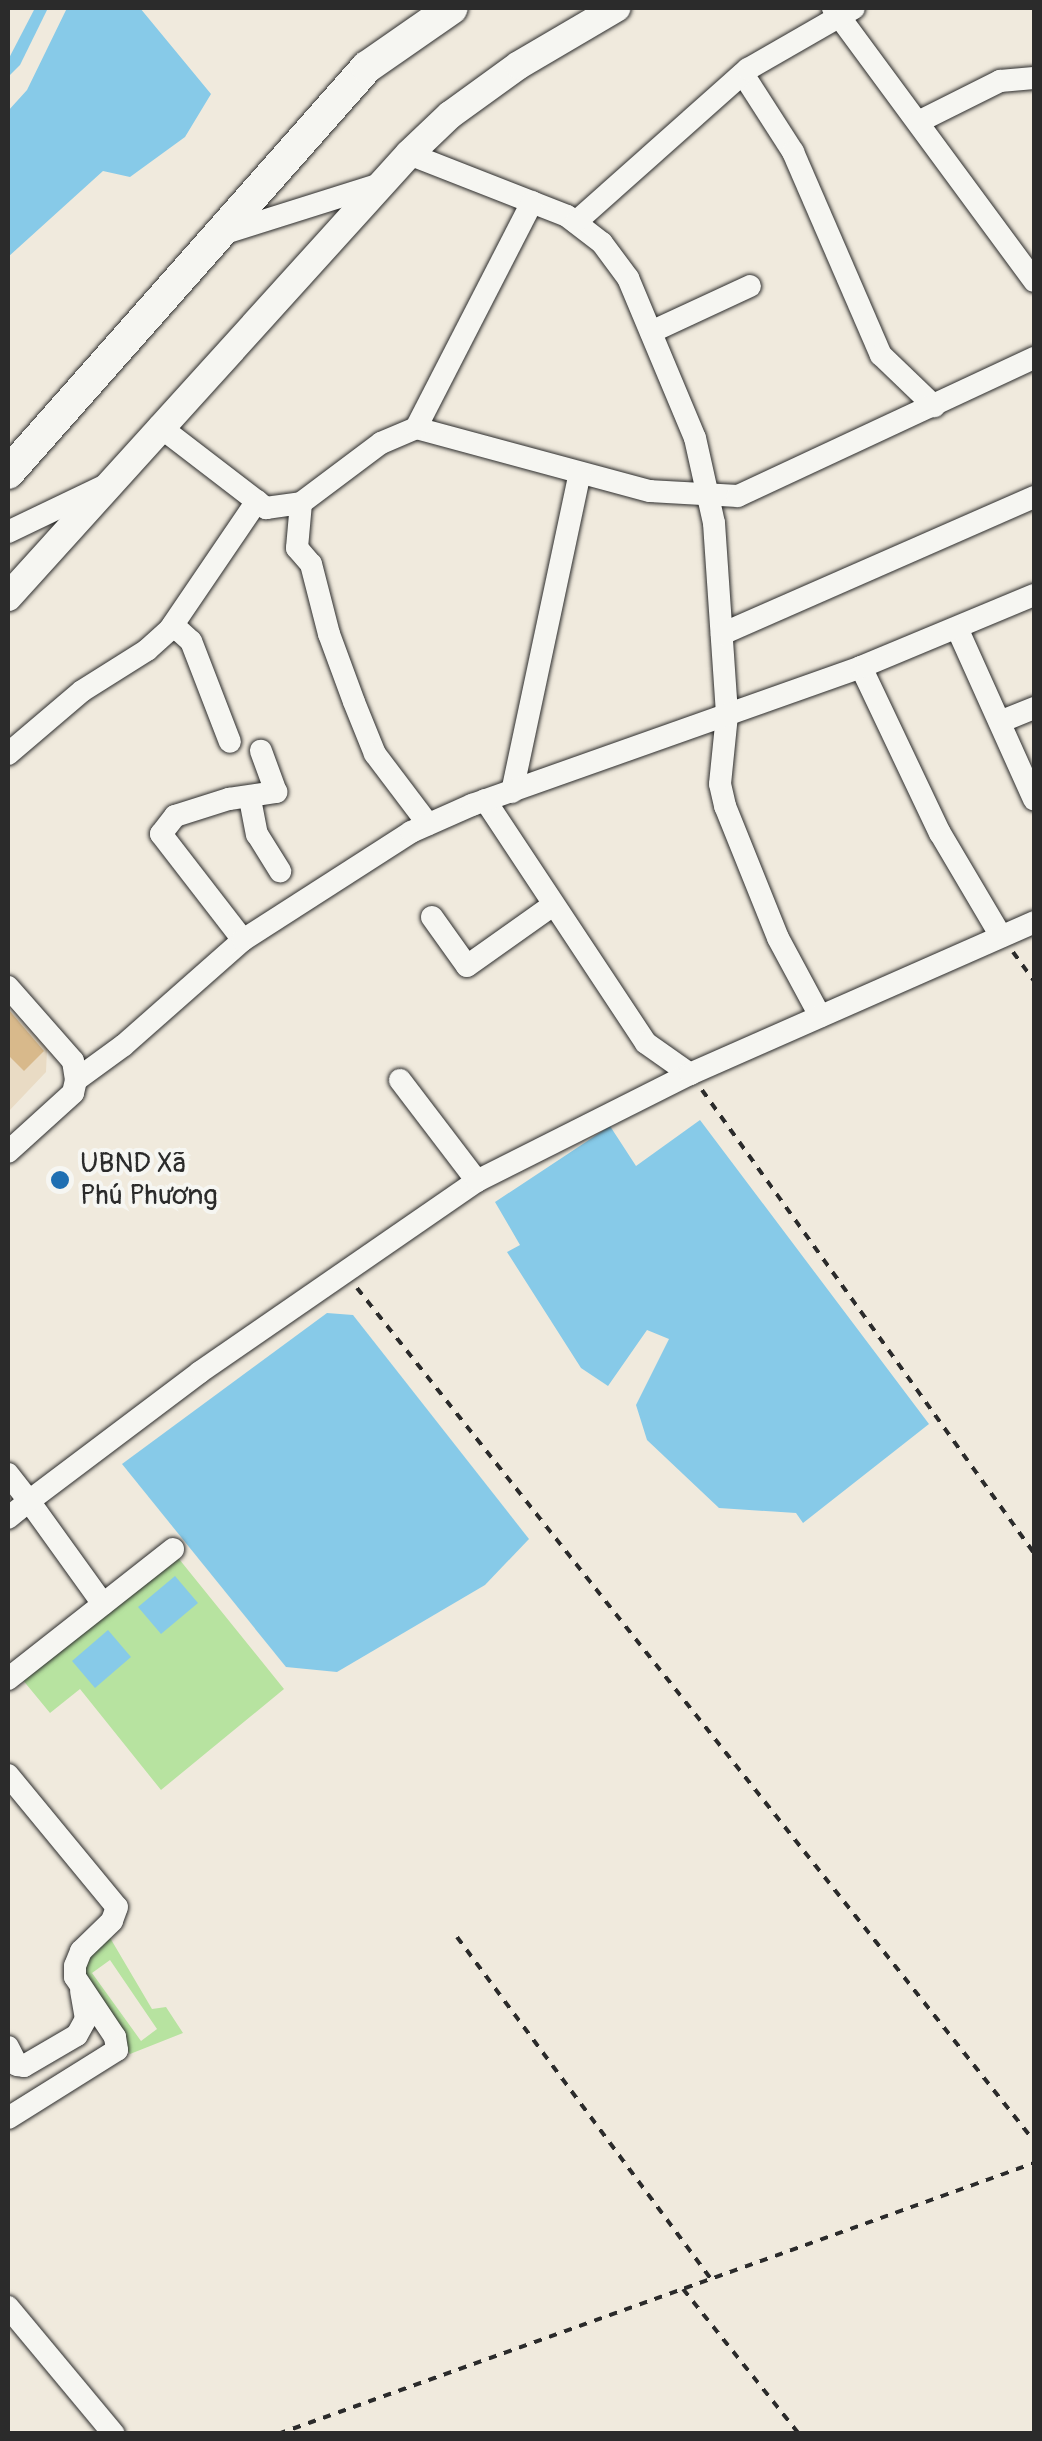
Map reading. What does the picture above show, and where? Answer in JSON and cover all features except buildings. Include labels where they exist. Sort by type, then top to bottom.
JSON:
[{"type":"main road","points":[[8,473],[367,66],[452,8]]},
{"type":"street","points":[[8,597],[104,486],[409,154],[450,115],[519,65],[616,8]]},
{"type":"street","points":[[576,222],[743,74],[842,10],[1034,281]]},
{"type":"street","points":[[743,74],[793,152],[880,355],[934,406]]},
{"type":"street","points":[[918,122],[1000,81],[1034,78]]},
{"type":"street","points":[[409,154],[576,222],[602,244],[628,278],[695,438],[708,497],[722,634],[726,715],[720,784],[725,806],[778,938],[820,1016]]},
{"type":"street","points":[[222,234],[384,183]]},
{"type":"street","points":[[416,428],[532,202]]},
{"type":"street","points":[[650,332],[750,286]]},
{"type":"street","points":[[159,426],[266,508],[301,503],[381,443],[416,428],[650,491],[708,497],[753,492],[1034,358]]},
{"type":"street","points":[[512,792],[580,472]]},
{"type":"street","points":[[8,532],[104,486]]},
{"type":"street","points":[[722,634],[1034,497]]},
{"type":"street","points":[[8,754],[82,691],[147,650],[173,625],[257,500]]},
{"type":"street","points":[[301,503],[297,548],[311,564],[329,634],[361,720],[375,754],[428,824]]},
{"type":"street","points":[[76,1080],[124,1045],[243,940],[428,824],[485,800],[860,668],[1034,595]]},
{"type":"street","points":[[173,625],[191,641],[230,742]]},
{"type":"street","points":[[956,628],[1002,721],[1034,800]]},
{"type":"street","points":[[860,668],[940,833],[1001,936]]},
{"type":"street","points":[[1002,721],[1034,708]]},
{"type":"street","points":[[243,940],[161,834],[175,816],[229,799],[250,799],[277,790],[260,751]]},
{"type":"street","points":[[250,799],[257,834],[280,871]]},
{"type":"street","points":[[485,800],[646,1043],[690,1074]]},
{"type":"street","points":[[432,917],[467,966],[553,905]]},
{"type":"street","points":[[8,1518],[200,1372],[478,1181],[690,1074],[1034,922]]},
{"type":"street","points":[[8,987],[73,1062],[76,1080],[72,1093],[8,1152]]},
{"type":"street","points":[[400,1080],[478,1181]]},
{"type":"street","points":[[8,1474],[103,1604]]},
{"type":"street","points":[[8,1679],[173,1549]]},
{"type":"street","points":[[8,1775],[117,1907],[112,1921],[75,1959],[86,2019],[76,2035],[24,2066],[17,2066],[8,2048]]},
{"type":"street","points":[[8,2118],[117,2050],[116,2037],[79,1982]]},
{"type":"street","points":[[12,2320],[114,2434]]},
{"type":"path","points":[[1001,936],[1034,981]]},
{"type":"path","points":[[690,1074],[1034,1553]]},
{"type":"path","points":[[345,1272],[1034,2141]]},
{"type":"path","points":[[457,1938],[711,2279]]},
{"type":"path","points":[[278,2434],[1034,2163]]},
{"type":"path","points":[[683,2289],[799,2434]]},
{"type":"shaded area","points":[[8,1008],[47,1049],[46,1072],[8,1112]]},
{"type":"green space","points":[[175,1554],[284,1689],[161,1790],[80,1689],[50,1713],[22,1679]]},
{"type":"green space","points":[[109,1936],[152,2009],[166,2007],[183,2033],[130,2054],[86,1978],[85,1959]],"holes":[[[110,1960],[157,2029],[141,2041],[92,1973]]]},
{"type":"water","points":[[35,8],[48,8],[20,65],[8,77],[8,60]]},
{"type":"water","points":[[67,8],[140,8],[211,94],[185,137],[130,177],[103,171],[8,257],[8,111],[27,90]]},
{"type":"water","points":[[700,1120],[929,1424],[803,1523],[796,1513],[719,1508],[647,1440],[636,1405],[669,1339],[647,1330],[608,1386],[581,1368],[507,1252],[520,1245],[495,1202],[610,1126],[636,1166]]},
{"type":"water","points":[[327,1313],[353,1315],[529,1539],[485,1585],[337,1672],[286,1667],[122,1464]]},
{"type":"water","points":[[175,1576],[198,1603],[161,1634],[138,1607]]},
{"type":"water","points":[[108,1630],[131,1657],[95,1688],[72,1661]]},
{"type":"place","name":"UBND Xã Phú Phương","points":[[60,1180]]}]
